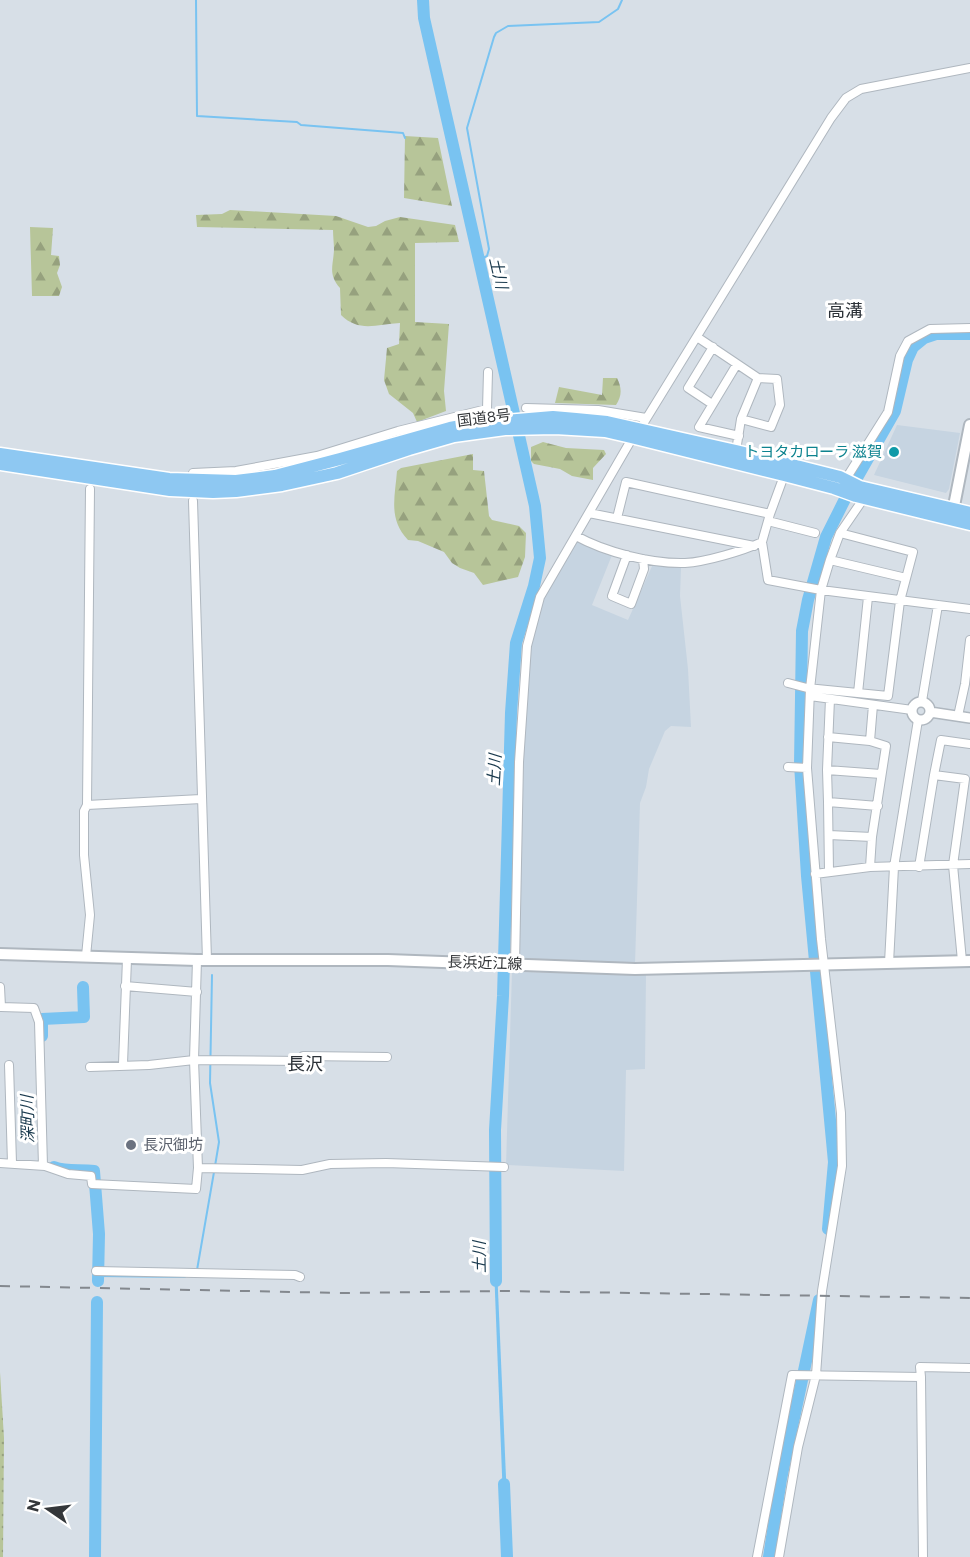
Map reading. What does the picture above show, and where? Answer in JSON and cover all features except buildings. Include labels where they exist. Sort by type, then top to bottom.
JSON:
[{"type":"highway","name":"国道8号","points":[[0,454],[169,479],[236,481],[286,473],[450,428],[554,422],[605,431],[635,433],[736,451],[785,469]]},
{"type":"highway","name":"国道8号","points":[[0,464],[170,490],[236,491],[282,485],[337,473],[409,449],[504,424]]},
{"type":"highway","name":"国道8号","points":[[635,433],[841,480],[860,494],[953,514],[970,513]]},
{"type":"highway","name":"国道8号","points":[[953,514],[970,524]]},
{"type":"main road","points":[[953,514],[969,440],[970,425]]},
{"type":"main road","name":"長浜近江線","points":[[0,954],[127,959],[493,963],[635,969],[966,961]]},
{"type":"street","points":[[513,964],[519,762],[527,646],[540,597],[635,433],[698,337],[824,129],[846,98],[861,89],[970,68]]},
{"type":"street","points":[[841,480],[888,412],[900,356],[908,341],[930,329],[970,328]]},
{"type":"street","points":[[698,337],[758,378],[777,379],[780,405],[771,428],[741,419]]},
{"type":"street","points":[[712,347],[688,388],[712,404]]},
{"type":"street","points":[[737,364],[699,427],[739,436]]},
{"type":"street","points":[[193,473],[236,471],[317,456],[398,431],[487,408],[488,372]]},
{"type":"street","points":[[736,451],[741,419],[758,378]]},
{"type":"street","points":[[526,408],[598,411],[646,418]]},
{"type":"street","points":[[785,469],[758,544],[768,580],[868,597],[970,609]]},
{"type":"street","points":[[617,518],[626,482],[769,518],[815,533]]},
{"type":"street","points":[[86,956],[90,915],[84,855],[84,811],[87,805],[90,489]]},
{"type":"street","points":[[779,1557],[798,1447],[814,1375],[822,1291],[842,1166],[841,1113],[815,874],[807,768],[809,691],[820,590],[840,533],[860,494]]},
{"type":"street","points":[[0,1162],[42,1166],[68,1174],[87,1174],[91,1176],[92,1184],[196,1189],[198,1168],[194,1060],[197,992],[202,960],[201,799],[193,501]]},
{"type":"street","points":[[589,513],[758,544]]},
{"type":"street","points":[[809,691],[888,696],[900,601],[912,552],[840,533]]},
{"type":"street","points":[[576,536],[591,544],[643,559],[685,563],[744,551],[758,544]]},
{"type":"street","points":[[627,555],[612,596],[631,604],[644,569],[643,559]]},
{"type":"street","points":[[830,560],[906,579]]},
{"type":"street","points":[[858,693],[868,597]]},
{"type":"street","points":[[922,701],[938,605]]},
{"type":"street","points":[[958,716],[968,672],[970,641]]},
{"type":"street","points":[[789,683],[830,699],[912,710]]},
{"type":"street","points":[[829,871],[827,770],[830,699]]},
{"type":"street","points":[[922,701],[914,705],[913,716],[918,720],[926,719],[930,712]]},
{"type":"street","points":[[922,701],[927,704],[930,712]]},
{"type":"street","points":[[870,741],[873,705]]},
{"type":"street","points":[[930,712],[970,718]]},
{"type":"street","points":[[889,963],[894,867],[918,720]]},
{"type":"street","points":[[828,737],[870,741],[886,746],[872,837],[870,867]]},
{"type":"street","points":[[918,867],[941,740],[970,744]]},
{"type":"street","points":[[788,767],[807,768]]},
{"type":"street","points":[[827,770],[881,774]]},
{"type":"street","points":[[934,775],[968,779],[953,865],[966,961]]},
{"type":"street","points":[[87,805],[201,799]]},
{"type":"street","points":[[828,802],[878,806]]},
{"type":"street","points":[[829,835],[872,837]]},
{"type":"street","points":[[815,874],[870,867],[970,864]]},
{"type":"street","points":[[123,1064],[127,959]]},
{"type":"street","points":[[125,986],[197,992]]},
{"type":"street","points":[[0,987],[1,1007],[34,1008],[39,1022],[42,1166]]},
{"type":"street","points":[[90,1067],[123,1064],[149,1065],[194,1060],[301,1061],[303,1056],[387,1057]]},
{"type":"street","points":[[9,1065],[12,1163]]},
{"type":"street","points":[[198,1168],[302,1170],[330,1164],[375,1163],[504,1167]]},
{"type":"street","points":[[96,1271],[295,1275],[300,1277]]},
{"type":"street","points":[[923,1557],[921,1367],[970,1368]]},
{"type":"street","points":[[757,1557],[792,1375],[921,1377]]},
{"type":"shaded area","points":[[897,425],[960,433],[949,489],[946,493],[874,475]]},
{"type":"shaded area","points":[[576,541],[612,555],[592,605],[628,620],[653,564],[681,568],[680,596],[688,669],[691,727],[671,726],[665,731],[649,769],[640,803],[635,964],[518,962],[525,719],[530,648],[543,598]]},
{"type":"shaded area","points":[[512,972],[646,974],[645,1069],[626,1070],[624,1171],[506,1165]]},
{"type":"green space","points":[[405,136],[438,138],[452,206],[404,198]]},
{"type":"green space","points":[[230,210],[336,216],[368,227],[400,217],[455,225],[459,242],[415,243],[415,322],[449,324],[444,391],[446,411],[417,422],[413,413],[389,394],[384,380],[387,348],[399,344],[400,323],[362,326],[348,321],[341,315],[340,288],[334,279],[332,270],[333,230],[197,227],[196,215],[222,214]]},
{"type":"green space","points":[[30,227],[53,228],[51,255],[59,256],[60,265],[57,273],[62,287],[59,296],[32,296]]},
{"type":"green space","points":[[603,378],[617,378],[621,392],[616,405],[555,403],[559,387],[602,395]]},
{"type":"green space","points":[[543,442],[566,448],[604,450],[606,454],[593,468],[593,480],[572,476],[560,469],[534,464],[531,461],[531,447]]},
{"type":"green space","points":[[473,454],[473,470],[484,471],[489,516],[492,520],[519,526],[526,533],[525,557],[518,577],[483,585],[474,573],[452,563],[444,552],[418,541],[408,540],[398,524],[394,507],[397,471],[401,468]]},
{"type":"green space","points":[[0,1372],[4,1438],[3,1557],[0,1557]]},
{"type":"water","points":[[494,1267],[497,1267],[507,1501],[503,1500]]},
{"type":"waterway","points":[[196,0],[197,116],[297,122],[301,125],[403,133],[405,138]]},
{"type":"waterway","name":"土川","points":[[423,0],[424,18],[535,506],[540,558],[534,586],[516,643],[511,713],[503,996],[495,1130],[496,1281]]},
{"type":"waterway","points":[[479,260],[487,256],[489,249],[467,128],[496,33],[508,26],[599,22],[618,9],[622,0]]},
{"type":"waterway","points":[[828,1229],[834,1162],[807,876],[800,764],[802,631],[808,600],[826,537],[895,411],[907,360],[913,347],[924,338],[936,334],[970,334]]},
{"type":"waterway","points":[[212,975],[210,1083],[219,1142],[215,1166]]},
{"type":"waterway","name":"深町川","points":[[42,1036],[42,1019],[84,1017],[83,987]]},
{"type":"waterway","name":"深町川","points":[[54,1167],[94,1171],[99,1234],[98,1281]]},
{"type":"waterway","points":[[197,1270],[214,1172]]},
{"type":"waterway","points":[[99,1276],[185,1277]]},
{"type":"waterway","points":[[769,1557],[781,1479],[819,1300]]},
{"type":"waterway","name":"深町川","points":[[95,1557],[97,1302]]},
{"type":"waterway","name":"土川","points":[[504,1484],[507,1557]]},
{"type":"railway","points":[[0,1286],[342,1293],[504,1291],[970,1298]]},
{"type":"place","name":"トヨタカローラ 滋賀","points":[[894,452]]},
{"type":"place","name":"長沢御坊","points":[[131,1145]]},
{"type":"district","name":"高溝","points":[[845,311]]},
{"type":"district","name":"長沢","points":[[305,1064]]}]
